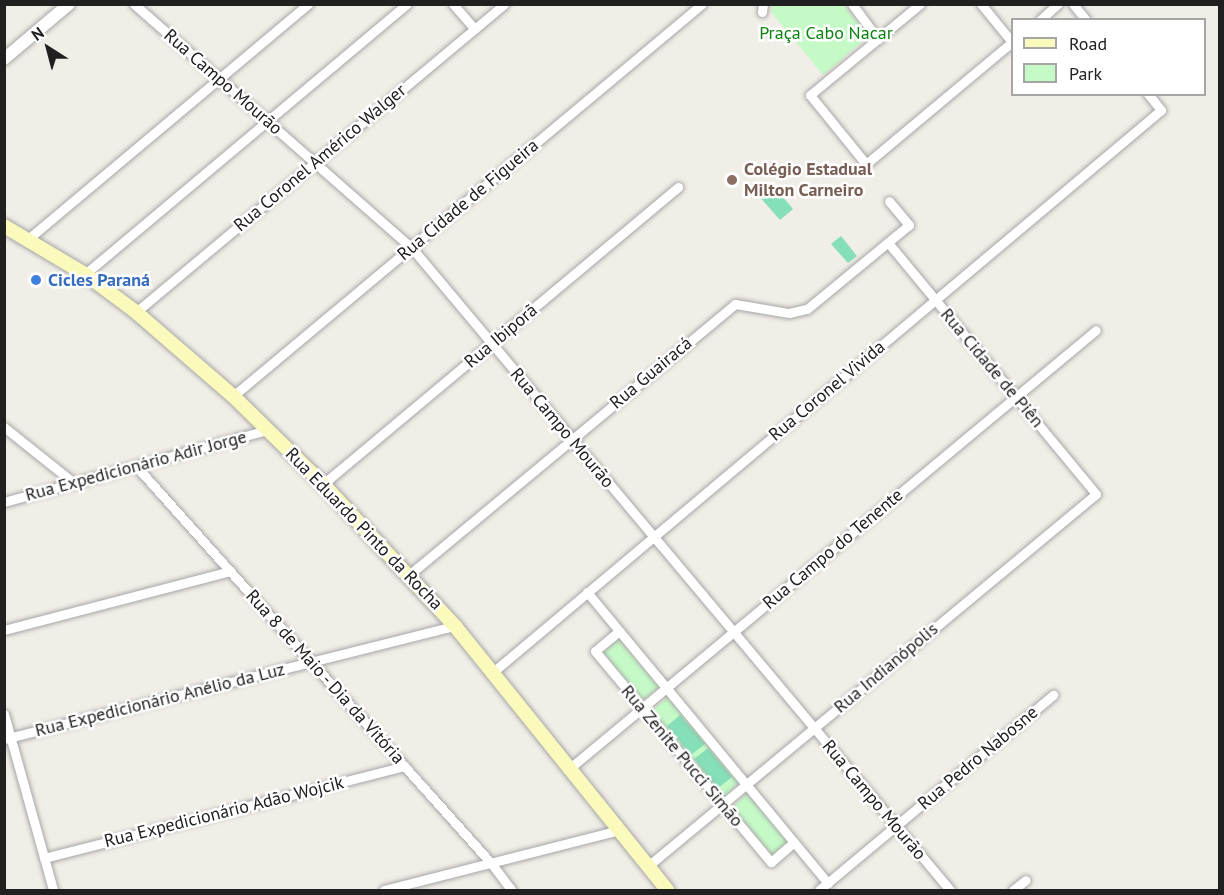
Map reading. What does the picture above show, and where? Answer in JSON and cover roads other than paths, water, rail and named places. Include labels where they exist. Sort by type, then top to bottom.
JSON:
[{"type":"main road","name":"Rua Eduardo Pinto da Rocha","points":[[4,226],[85,274],[136,312],[233,396],[323,484],[410,574],[455,626],[667,891]]},
{"type":"street","points":[[4,58],[69,4]]},
{"type":"street","name":"Rua Campo Mourão","points":[[134,4],[411,247],[950,891]]},
{"type":"street","points":[[28,239],[308,4]]},
{"type":"street","points":[[85,274],[407,4]]},
{"type":"street","points":[[453,4],[474,29]]},
{"type":"street","name":"Rua Coronel Américo Walger","points":[[136,312],[504,4]]},
{"type":"street","name":"Rua Cidade de Figueira","points":[[233,396],[702,4]]},
{"type":"street","points":[[852,4],[878,39]]},
{"type":"street","points":[[920,4],[810,96],[866,164],[1011,43]]},
{"type":"street","points":[[981,4],[1011,41]]},
{"type":"street","points":[[1042,18],[1058,4]]},
{"type":"street","points":[[1073,4],[1084,18]]},
{"type":"street","name":"Rua Coronel Vivida","points":[[493,672],[1161,110],[1150,96]]},
{"type":"street","name":"Rua Ibiporã","points":[[323,484],[678,187]]},
{"type":"street","name":"Rua Guairacá","points":[[410,574],[735,304],[778,312],[802,311],[909,225],[889,201]]},
{"type":"street","name":"Rua Cidade de Piên","points":[[888,243],[1096,494]]},
{"type":"street","name":"Rua Campo do Tenente","points":[[570,768],[1095,330]]},
{"type":"street","points":[[4,427],[74,483]]},
{"type":"street","name":"Rua Expedicionário Adir Jorge","points":[[4,502],[268,430]]},
{"type":"street","name":"Rua 8 de Maio - Dia da Vitória","points":[[136,466],[491,863],[511,891]]},
{"type":"street","name":"Rua Indianópolis","points":[[648,866],[1096,494]]},
{"type":"street","points":[[4,630],[230,571]]},
{"type":"street","name":"Rua Zenite Pucci Simão","points":[[587,592],[828,883]]},
{"type":"street","name":"Rua Expedicionário Anélio da Luz","points":[[8,738],[455,626]]},
{"type":"street","name":"Rua Zenite Pucci Simão","points":[[619,631],[595,651],[642,708],[771,862],[794,842]]},
{"type":"street","name":"Rua Pedro Nabosne","points":[[819,891],[1053,695]]},
{"type":"street","points":[[4,714],[8,738],[53,891]]},
{"type":"street","name":"Rua Expedicionário Adão Wojcik","points":[[44,858],[404,766]]},
{"type":"street","points":[[384,891],[411,887],[491,863],[619,830]]},
{"type":"street","points":[[1013,891],[1026,880]]},
{"type":"place","name":"Colégio Estadual Milton Carneiro","points":[[732,180]]},
{"type":"place","name":"Cicles Paraná","points":[[36,280]]},
{"type":"park label","name":"Praça Cabo Nacar","points":[[826,33]]}]
